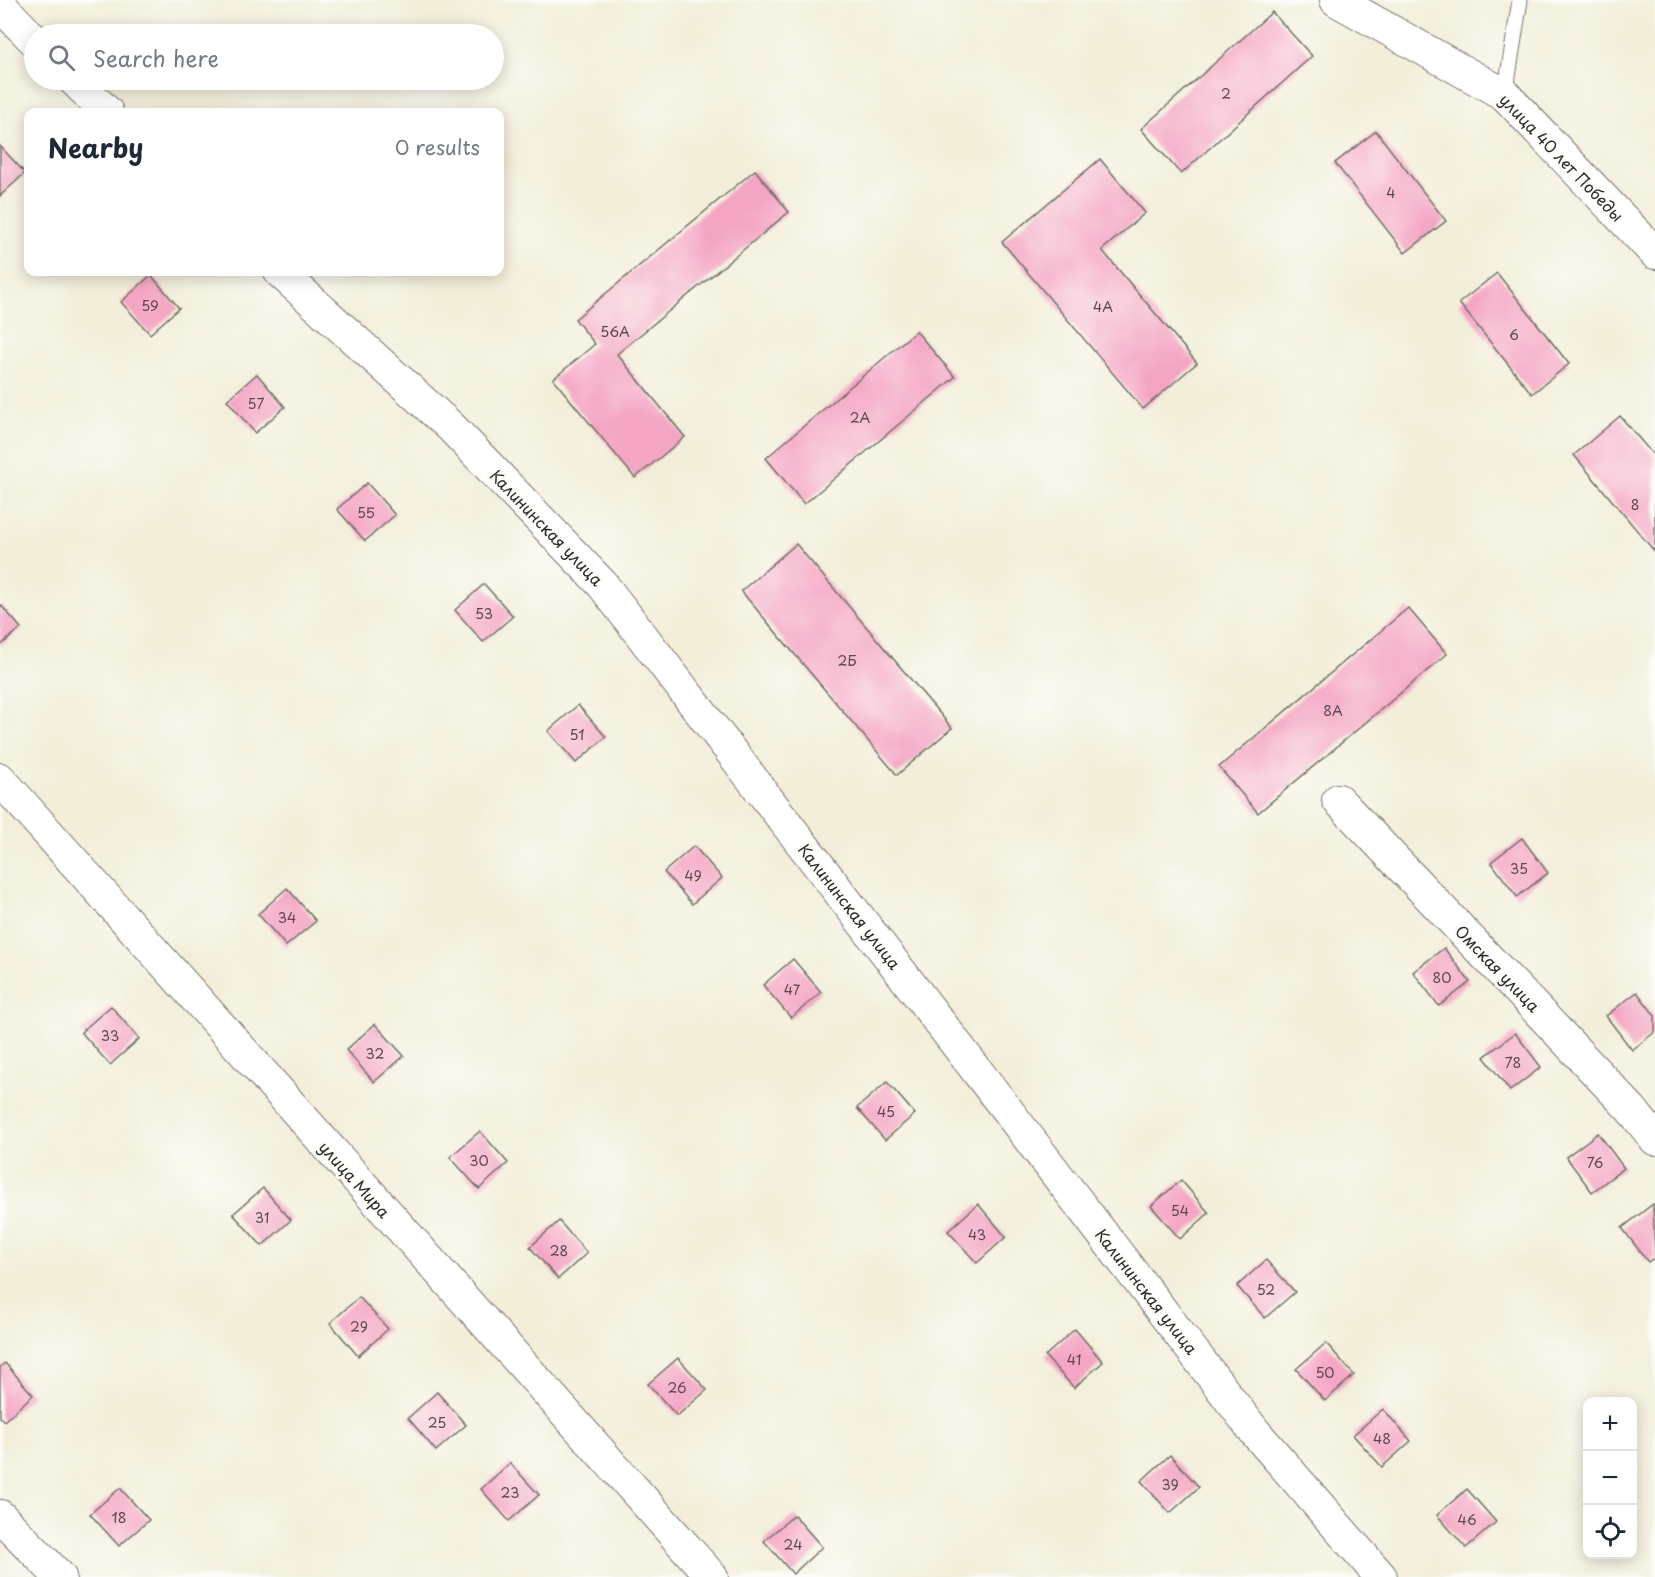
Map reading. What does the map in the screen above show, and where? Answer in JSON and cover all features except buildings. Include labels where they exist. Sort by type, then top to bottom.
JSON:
[{"type":"street","name":"улица 40 лет Победы","points":[[1336,0],[1505,94],[1655,253]]},
{"type":"street","points":[[0,5],[24,30]]},
{"type":"street","points":[[84,90],[103,108]]},
{"type":"street","name":"Калининская улица","points":[[284,276],[451,427],[602,584],[1255,1432],[1381,1577]]},
{"type":"street","name":"улица Мира","points":[[0,779],[712,1577]]},
{"type":"street","name":"Омская улица","points":[[1338,800],[1631,1109],[1655,1139]]},
{"type":"street","points":[[0,1516],[60,1577]]},
{"type":"lane","points":[[1505,94],[1520,0]]}]
